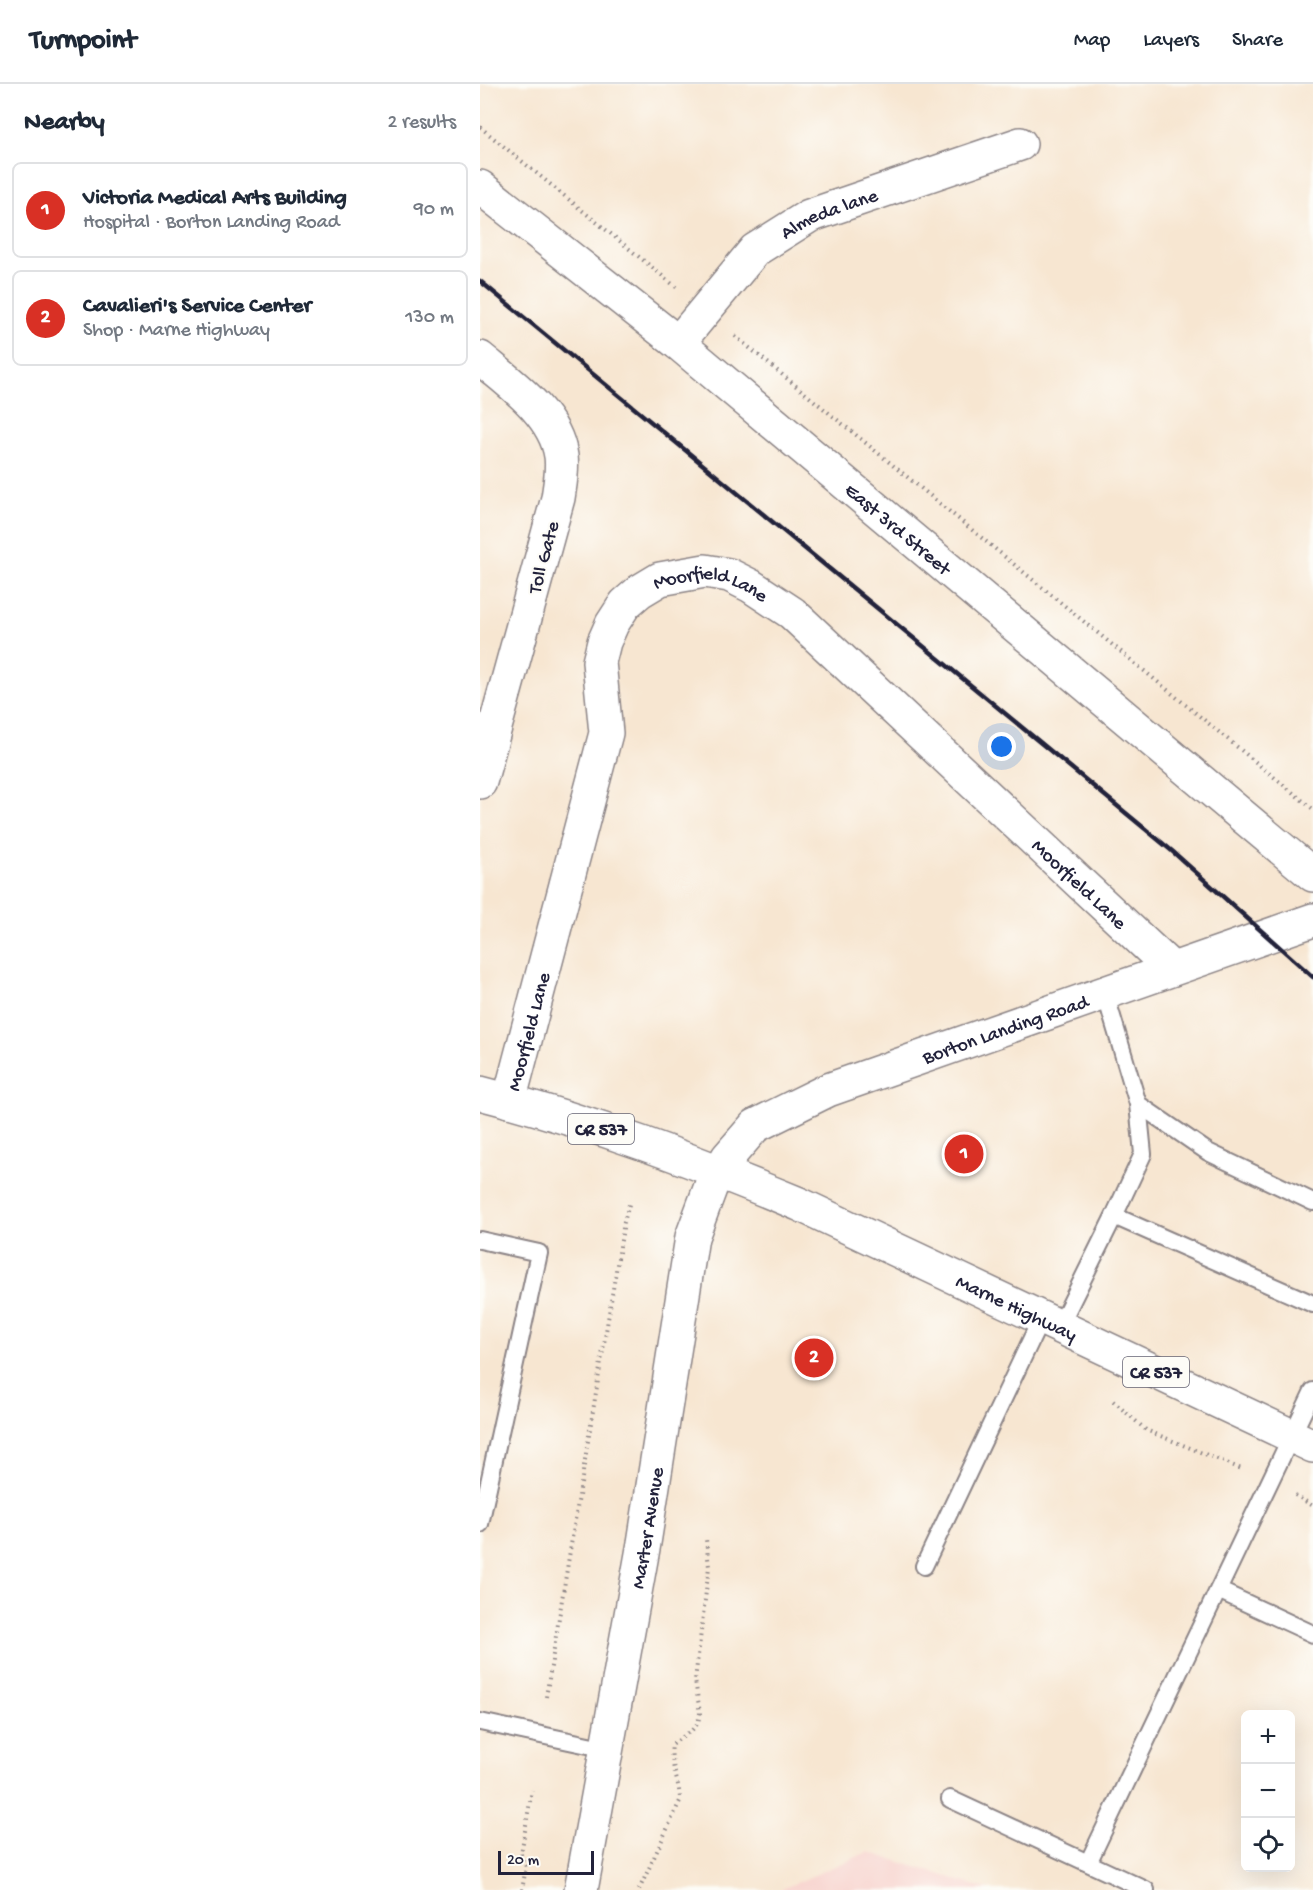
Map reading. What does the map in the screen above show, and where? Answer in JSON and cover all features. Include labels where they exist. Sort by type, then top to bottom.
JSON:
[{"type":"street","name":"Almeda lane","points":[[678,343],[755,250],[809,216],[1020,144]]},
{"type":"street","name":"East 3rd Street","points":[[480,187],[678,343],[1313,875]]},
{"type":"street","name":"Toll Gate","points":[[480,358],[544,418],[556,437],[561,455],[562,473],[558,498],[480,782]]},
{"type":"street","name":"Moorfield Lane","points":[[494,1097],[606,733],[600,662],[604,642],[625,604],[640,591],[660,579],[680,574],[705,571],[729,575],[751,586],[792,613],[1172,969]]},
{"type":"street","name":"Borton Landing Road","points":[[720,1171],[728,1157],[755,1126],[828,1090],[1313,920]]},
{"type":"street","name":"CR 537","points":[[494,1097],[634,1139],[720,1171]]},
{"type":"street","name":"Marne Highway","points":[[720,1171],[799,1204],[1302,1441]]},
{"type":"street","name":"Marter Avenue","points":[[581,1890],[645,1543],[692,1237],[708,1193],[720,1171]]},
{"type":"lane","points":[[924,1566],[1050,1323],[1114,1216],[1143,1154],[1138,1104],[1106,993]]},
{"type":"lane","points":[[1138,1104],[1208,1152],[1313,1202]]},
{"type":"lane","points":[[1114,1216],[1313,1304]]},
{"type":"lane","points":[[480,1240],[539,1253],[480,1524]]},
{"type":"lane","points":[[1088,1863],[1218,1590],[1302,1441],[1313,1391]]},
{"type":"lane","points":[[1218,1590],[1313,1634]]},
{"type":"lane","points":[[480,1722],[607,1749]]},
{"type":"lane","points":[[950,1799],[1146,1890]]},
{"type":"path","points":[[480,127],[676,287]]},
{"type":"path","points":[[735,336],[1313,809]]},
{"type":"path","points":[[546,1697],[622,1233],[630,1201]]},
{"type":"path","points":[[1113,1401],[1146,1430],[1244,1470]]},
{"type":"path","points":[[1294,1495],[1313,1506]]},
{"type":"path","points":[[639,1890],[680,1801],[680,1787],[670,1758],[672,1745],[698,1724],[700,1713],[695,1680],[709,1567],[706,1539]]},
{"type":"path","points":[[522,1890],[526,1867],[521,1854],[532,1790]]},
{"type":"shaded area","points":[[868,1852],[989,1890],[780,1890]]},
{"type":"railway","points":[[480,281],[1172,851],[1313,977]]},
{"type":"place","name":"Victoria Medical Arts Building","points":[[964,1154]]},
{"type":"place","name":"Cavalieri's Service Center","points":[[814,1358]]}]
